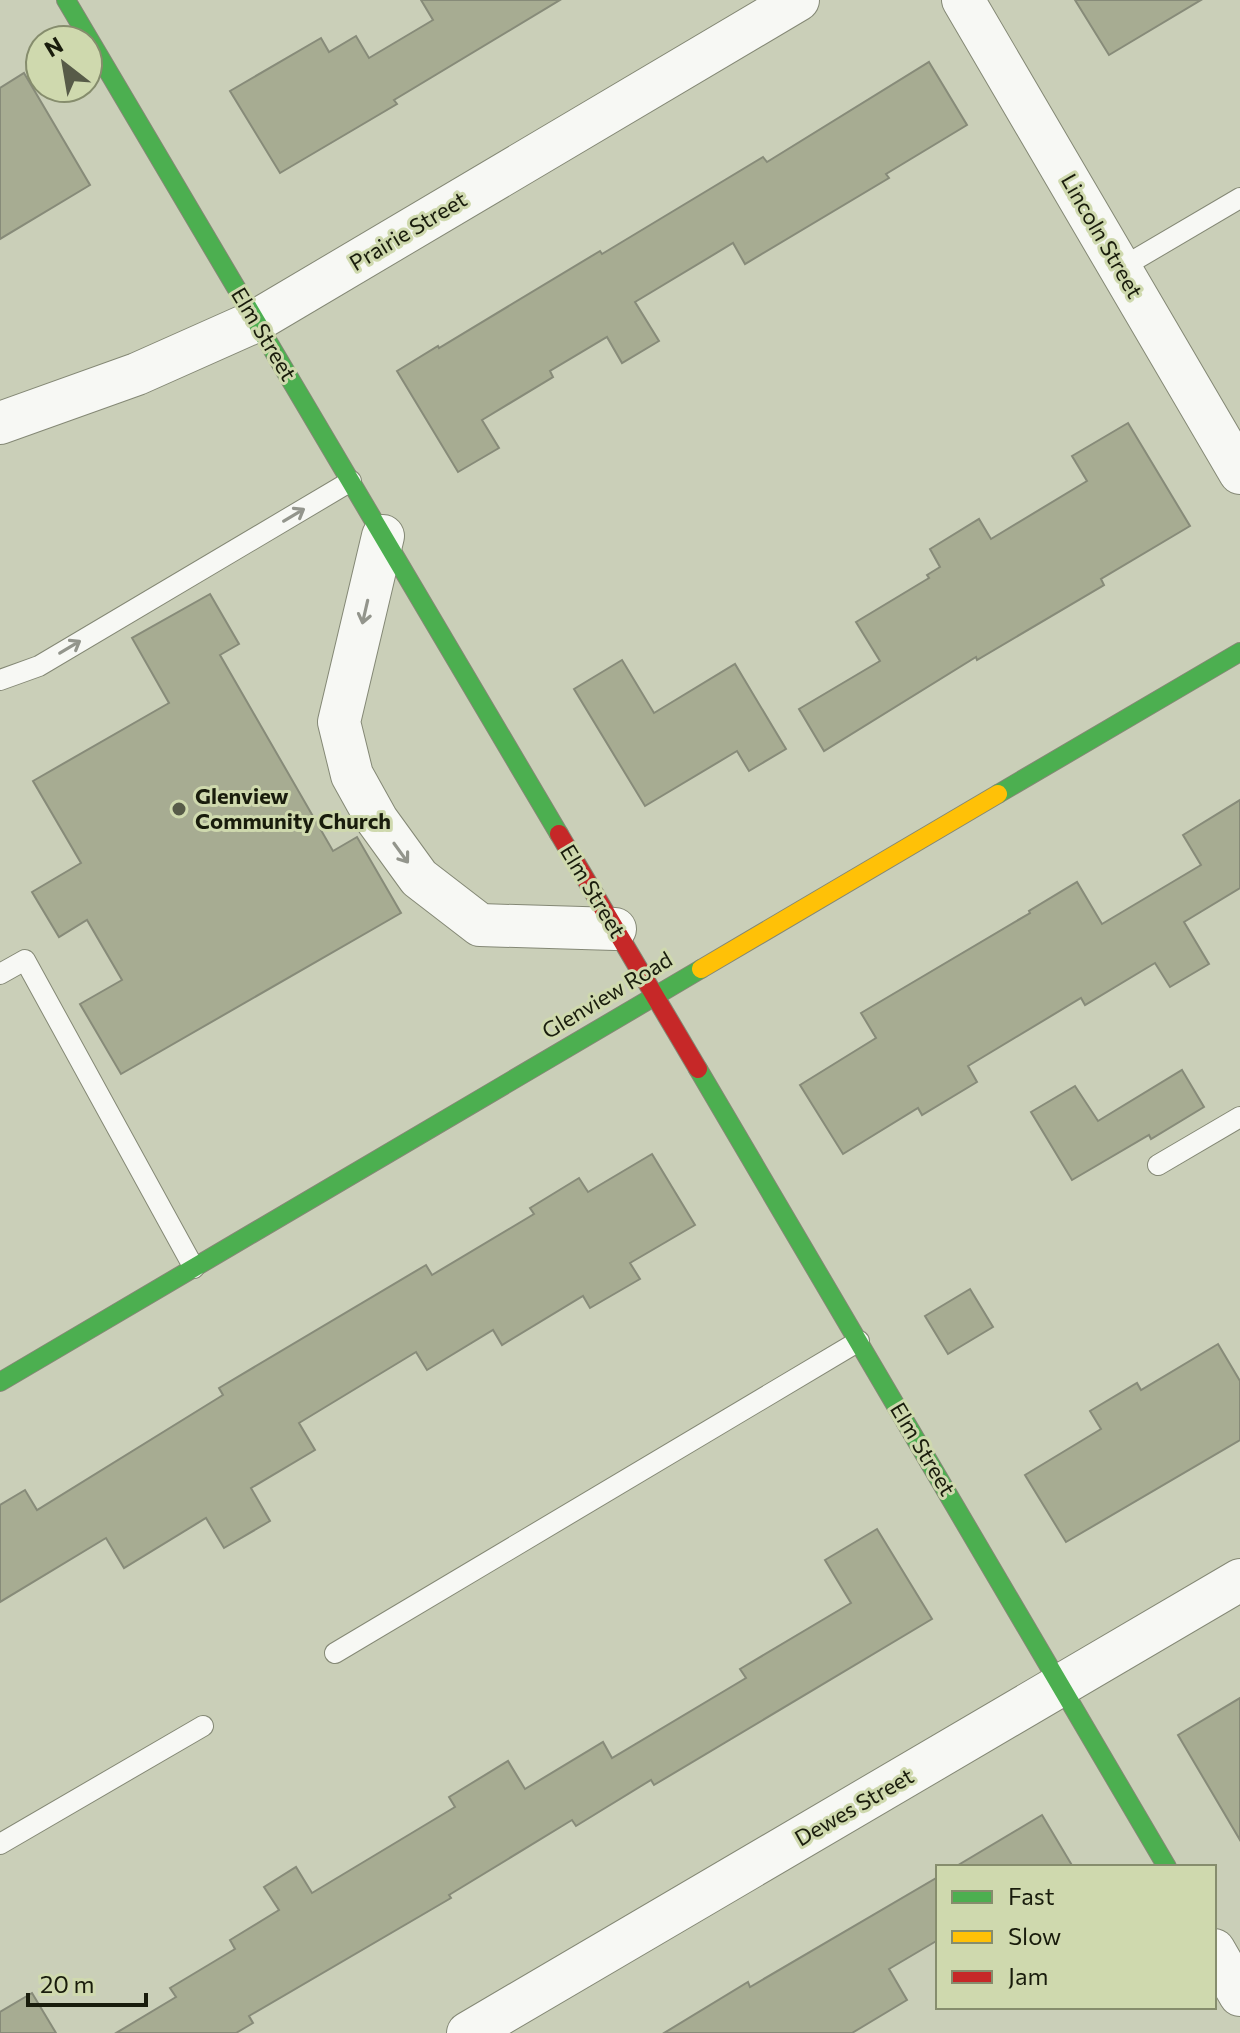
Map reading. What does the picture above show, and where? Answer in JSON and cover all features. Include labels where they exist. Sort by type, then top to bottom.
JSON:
[{"type":"street","name":"Elm Street","points":[[66,0],[1166,1865]]},
{"type":"street","name":"Prairie Street","points":[[0,423],[137,374],[256,321],[798,0]]},
{"type":"street","name":"Lincoln Street","points":[[963,0],[1240,473]]},
{"type":"street","points":[[383,536],[339,722],[352,775],[377,820],[419,878],[480,925],[615,929]]},
{"type":"street","name":"Glenview Road","points":[[0,1382],[1240,652]]},
{"type":"street","name":"Dewes Street","points":[[468,2033],[1240,1580]]},
{"type":"street","points":[[1216,1953],[1240,1995]]},
{"type":"lane","points":[[1121,268],[1240,198]]},
{"type":"lane","points":[[2,675],[39,666],[351,481]]},
{"type":"lane","points":[[0,974],[25,960],[194,1268]]},
{"type":"lane","points":[[1158,1165],[1240,1117]]},
{"type":"lane","points":[[335,1653],[859,1341]]},
{"type":"lane","points":[[0,1844],[203,1726]]},
{"type":"building","points":[[421,0],[560,0],[394,100],[397,104],[280,173],[230,91],[321,38],[329,52],[356,36],[369,58],[433,20]]},
{"type":"building","points":[[1075,0],[1201,0],[1109,55]]},
{"type":"building","points":[[929,62],[967,125],[886,174],[889,178],[745,264],[733,243],[635,302],[659,341],[622,363],[607,337],[550,371],[553,377],[482,420],[499,448],[458,472],[397,371],[600,251],[602,254],[763,157],[767,162]]},
{"type":"building","points":[[24,73],[24,104],[42,104],[90,185],[0,239],[0,88]]},
{"type":"building","points":[[1128,423],[1190,526],[1101,579],[1104,585],[977,660],[976,657],[824,751],[799,709],[880,661],[856,622],[929,578],[927,575],[940,567],[930,549],[979,519],[991,539],[1087,481],[1072,456]]},
{"type":"building","name":"Glenview Community Church","points":[[210,594],[239,644],[220,655],[333,851],[357,837],[401,913],[121,1074],[80,1004],[122,980],[87,920],[59,937],[32,892],[81,863],[33,781],[169,703],[132,638]]},
{"type":"building","points":[[622,660],[654,713],[735,664],[786,749],[749,771],[737,751],[645,806],[574,689]]},
{"type":"building","points":[[1240,800],[1240,888],[1184,922],[1209,964],[1170,987],[1155,963],[1085,1005],[1081,998],[968,1066],[977,1082],[922,1115],[918,1108],[843,1154],[800,1085],[876,1038],[861,1013],[1077,882],[1102,924],[1201,865],[1183,835]]},
{"type":"building","points":[[1182,1070],[1204,1107],[1072,1180],[1031,1112],[1075,1086],[1098,1121]]},
{"type":"building","points":[[652,1154],[695,1225],[630,1263],[640,1279],[590,1308],[583,1296],[502,1345],[493,1330],[427,1370],[416,1352],[299,1423],[315,1450],[251,1488],[270,1521],[224,1548],[206,1518],[124,1568],[106,1538],[0,1602],[0,1505],[25,1490],[37,1510],[223,1395],[219,1388],[426,1265],[432,1275],[534,1214],[530,1208],[579,1178],[588,1192]]},
{"type":"building","points":[[970,1289],[993,1327],[948,1354],[925,1316]]},
{"type":"building","points":[[1218,1344],[1240,1381],[1240,1440],[1066,1542],[1025,1475],[1101,1429],[1090,1411],[1137,1383],[1141,1390]]},
{"type":"building","points":[[877,1529],[932,1619],[654,1785],[651,1780],[576,1826],[572,1820],[449,1895],[451,1898],[249,2016],[253,2023],[236,2033],[116,2033],[176,1997],[170,1988],[235,1949],[230,1940],[279,1910],[264,1887],[296,1867],[312,1893],[455,1807],[449,1797],[508,1761],[525,1789],[603,1742],[612,1758],[746,1678],[740,1669],[851,1603],[825,1560]]},
{"type":"building","points":[[1240,1698],[1240,1840],[1178,1735]]},
{"type":"building","points":[[1042,1815],[1072,1865],[958,1865]]},
{"type":"building","points":[[936,1878],[936,1941],[889,1969],[907,2000],[852,2033],[664,2033],[748,1982],[750,1987]]},
{"type":"building","points":[[32,1993],[56,2033],[0,2033],[0,2012]]},
{"type":"traffic: fast","points":[[66,0],[559,834]]},
{"type":"traffic: fast","points":[[998,794],[1240,652]]},
{"type":"traffic: fast","points":[[0,1382],[701,969]]},
{"type":"traffic: fast","points":[[698,1069],[1166,1865]]},
{"type":"traffic: slow","points":[[701,969],[998,794]]},
{"type":"traffic: jam","points":[[559,834],[698,1069]]},
{"type":"place","name":"Glenview Community Church","points":[[179,809]]}]
